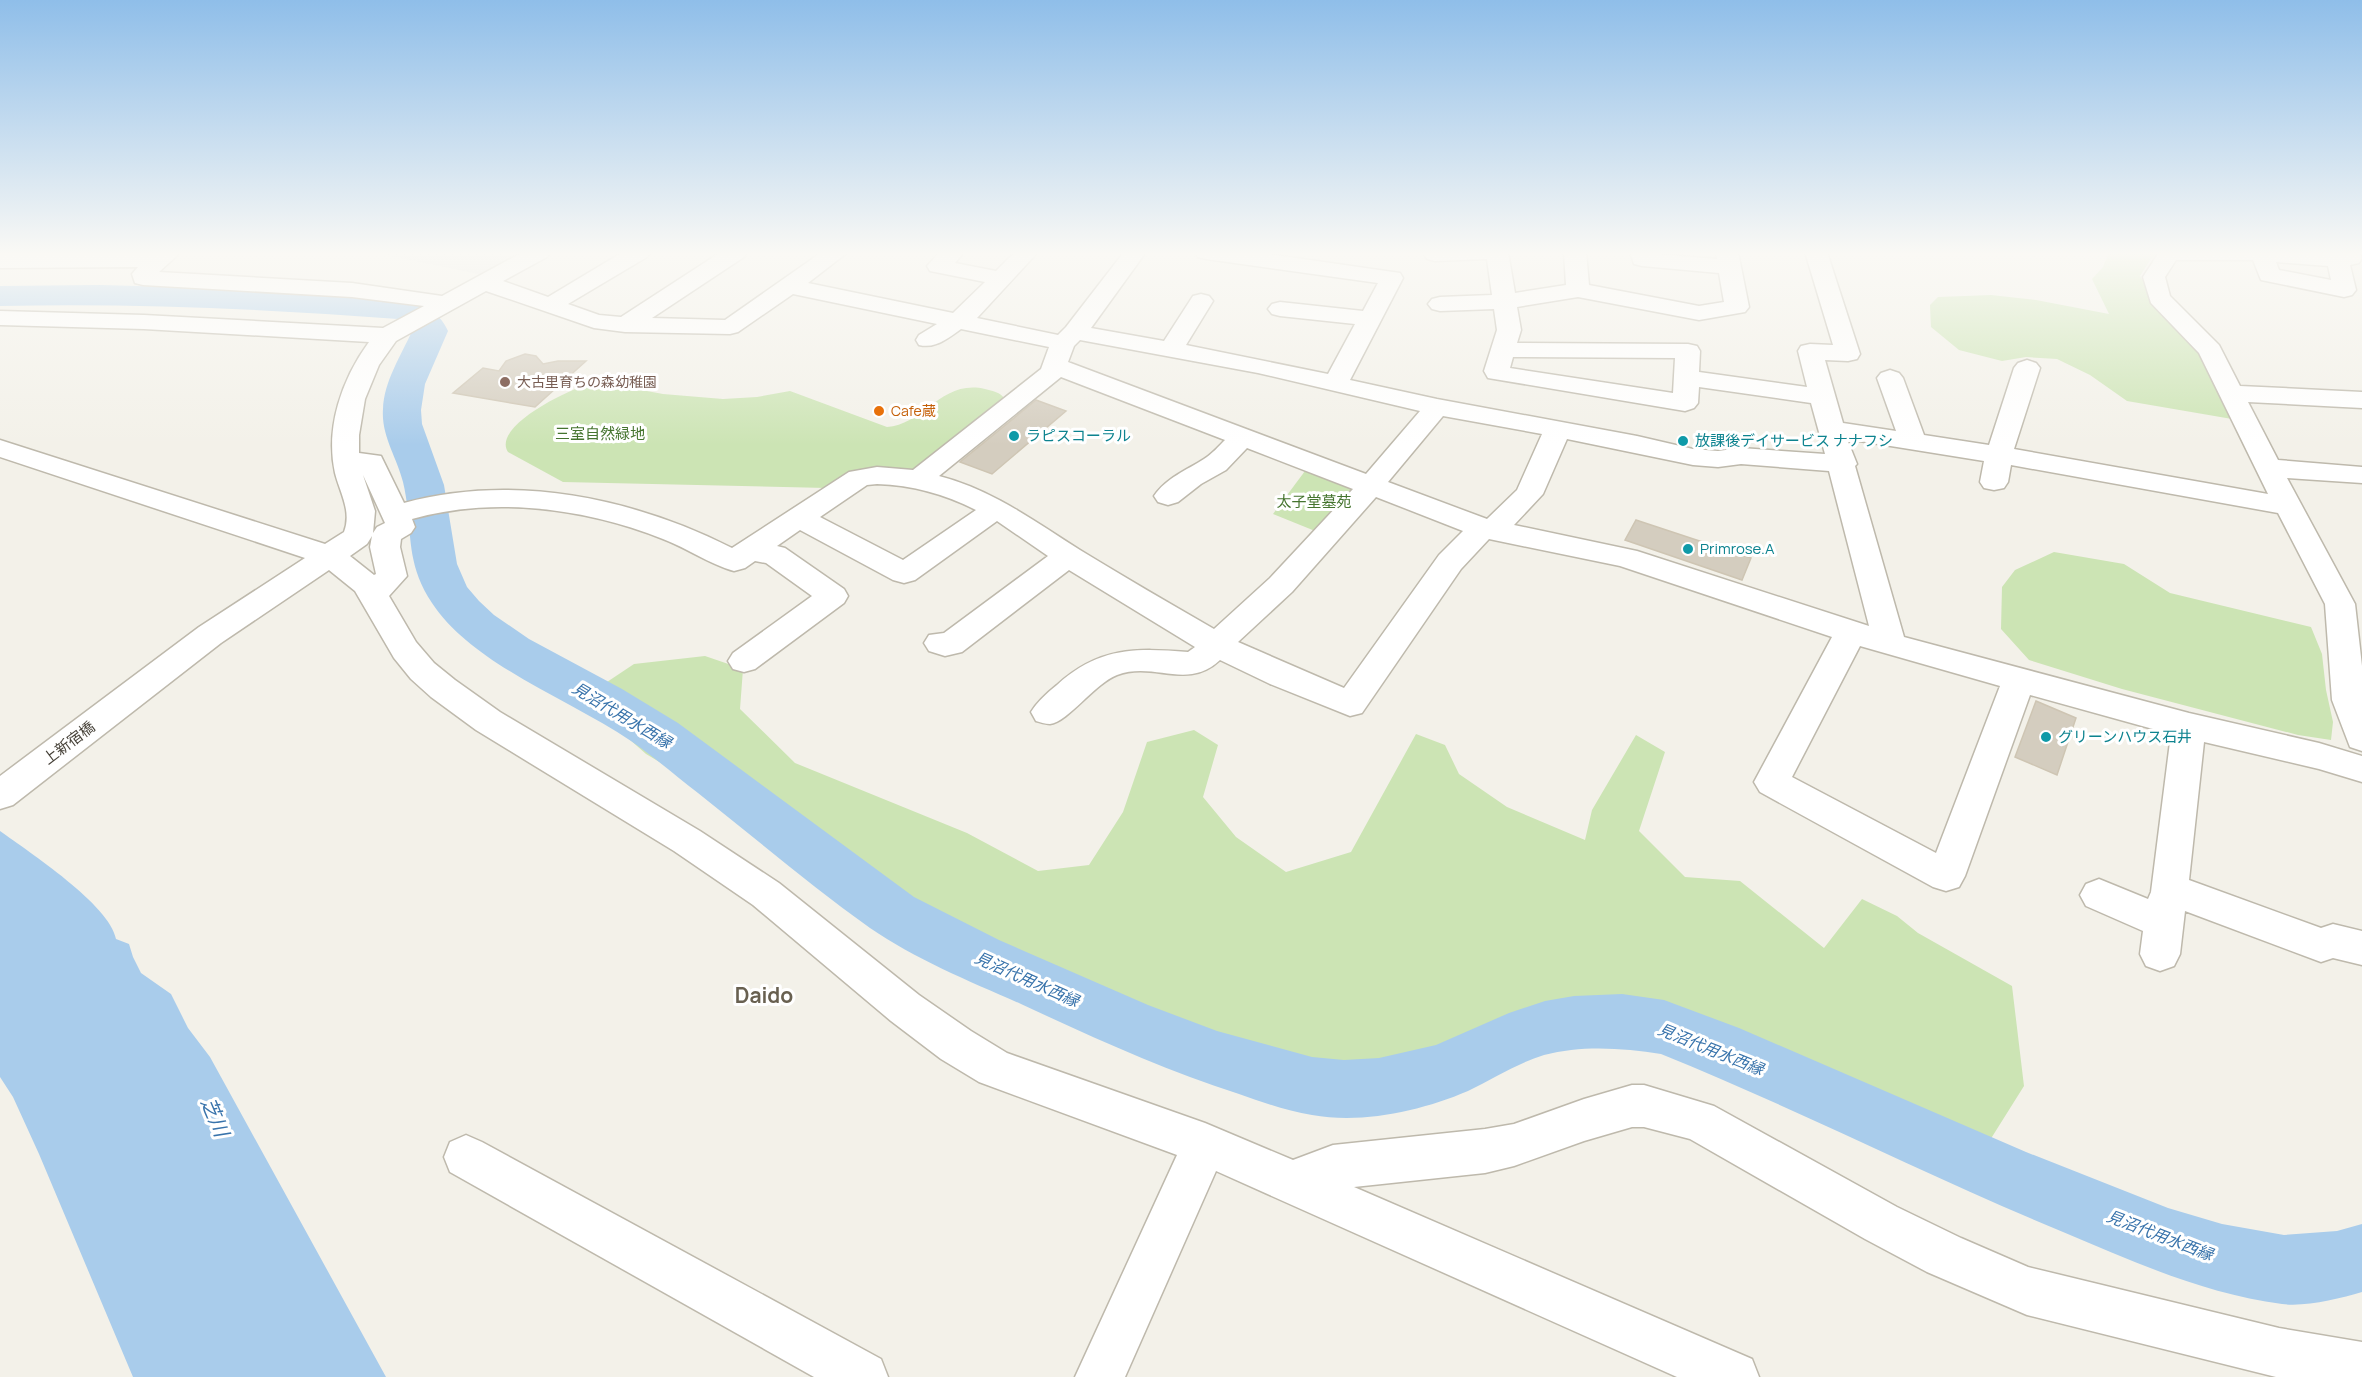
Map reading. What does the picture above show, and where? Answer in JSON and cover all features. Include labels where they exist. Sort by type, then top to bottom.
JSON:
[{"type":"street","points":[[0,318],[396,332],[426,316]]},
{"type":"street","points":[[582,316],[594,321],[625,325],[730,327],[746,316]]},
{"type":"street","points":[[625,325],[638,316]]},
{"type":"street","points":[[936,316],[1065,347],[1172,349],[1264,356],[1336,383],[1437,407],[1693,457],[1718,459],[1741,456],[1843,464]]},
{"type":"street","points":[[928,340],[964,316]]},
{"type":"street","points":[[920,478],[1052,372],[1065,347],[1088,316]]},
{"type":"street","points":[[1172,349],[1192,316]]},
{"type":"street","points":[[1345,316],[1370,319]]},
{"type":"street","points":[[1336,383],[1371,316]]},
{"type":"street","points":[[1484,415],[1509,330],[1507,316]]},
{"type":"street","points":[[1836,316],[1848,354],[1810,351],[1821,397],[1843,464],[1890,645]]},
{"type":"street","points":[[2176,316],[2210,350],[2268,468],[2340,604],[2354,646],[2349,700],[2362,738]]},
{"type":"street","name":"上新宿橋","points":[[0,795],[210,635],[357,537],[361,529],[362,509],[353,488],[346,460],[344,429],[358,386],[374,352],[396,332]]},
{"type":"street","points":[[1065,347],[1243,437],[1488,529],[1626,558],[1890,645],[2189,726],[2362,769]]},
{"type":"street","points":[[1688,351],[1685,403],[1500,362],[1688,351]]},
{"type":"street","points":[[1994,482],[1999,455],[2027,368]]},
{"type":"street","points":[[1687,378],[1821,397]]},
{"type":"street","points":[[1890,378],[1913,442]]},
{"type":"street","points":[[2232,393],[2362,400]]},
{"type":"street","points":[[1048,712],[1085,680],[1110,666],[1140,660],[1191,664],[1198,662],[1234,626],[1273,595],[1437,407]]},
{"type":"street","points":[[395,515],[448,502],[530,500],[602,510],[671,531],[734,561],[859,478],[920,478],[996,509],[1068,556],[1217,645],[1282,676],[1350,704],[1450,562],[1529,494],[1557,429]]},
{"type":"street","points":[[1833,429],[1999,455],[2289,506]]},
{"type":"street","points":[[1168,496],[1191,478],[1216,464],[1243,437]]},
{"type":"street","points":[[0,448],[326,556],[345,566],[374,593],[404,649],[432,680],[488,721],[687,842],[766,894],[905,1008],[956,1046],[994,1068],[1205,1144],[1734,1377]]},
{"type":"street","points":[[346,460],[371,462],[401,527],[387,534],[385,547],[392,576],[374,593]]},
{"type":"street","points":[[2268,468],[2362,475]]},
{"type":"street","points":[[800,518],[904,573],[996,509]]},
{"type":"street","points":[[744,662],[833,596],[774,555],[750,550]]},
{"type":"street","points":[[940,643],[951,644],[1068,556]]},
{"type":"street","points":[[1851,632],[1772,782],[1946,876],[2019,680]]},
{"type":"street","points":[[2164,921],[2189,726]]},
{"type":"street","points":[[2099,895],[2164,921],[2321,945],[2333,940],[2362,948]]},
{"type":"street","points":[[1293,1183],[1333,1167],[1485,1151],[1514,1145],[1632,1106],[1644,1106],[1699,1121],[1881,1223],[1944,1255],[2027,1291],[2279,1353],[2362,1367]]},
{"type":"street","points":[[1100,1377],[1205,1144]]},
{"type":"street","points":[[466,1156],[863,1377]]},
{"type":"green space","points":[[1931,316],[2172,316],[2202,350],[2232,419],[2127,401],[2090,375],[2057,359],[2026,357],[2002,361],[1959,350],[1931,327]]},
{"type":"green space","name":"三室自然緑地","points":[[593,383],[663,394],[723,399],[757,397],[790,391],[887,427],[912,419],[956,390],[985,389],[999,393],[1005,399],[921,468],[827,488],[563,482],[508,452],[506,442],[511,431],[522,420],[553,400]]},
{"type":"green space","name":"太子堂墓苑","points":[[1308,467],[1356,486],[1320,533],[1273,514]]},
{"type":"green space","points":[[2054,552],[2124,564],[2170,593],[2311,627],[2322,654],[2326,690],[2333,722],[2331,740],[2298,735],[2122,689],[2029,660],[2001,629],[2002,587],[2015,570]]},
{"type":"green space","points":[[705,656],[743,669],[740,709],[795,763],[967,833],[1038,871],[1089,865],[1123,812],[1147,742],[1194,730],[1218,745],[1203,797],[1236,837],[1286,872],[1351,852],[1416,734],[1445,745],[1459,774],[1507,807],[1585,840],[1592,810],[1636,735],[1665,752],[1639,831],[1685,877],[1740,881],[1824,948],[1862,899],[1897,916],[1918,933],[2012,986],[2024,1086],[1980,1156],[1913,1119],[1664,1027],[1485,1034],[1430,1055],[1368,1071],[1290,1060],[1219,1042],[1069,985],[951,935],[646,754],[583,698],[634,664]]},
{"type":"water","name":"芝川","points":[[0,831],[48,865],[84,895],[110,925],[116,939],[129,944],[141,973],[171,994],[188,1028],[210,1057],[386,1377],[133,1377],[39,1154],[13,1097],[0,1077]]},
{"type":"building","name":"大古里育ちの森幼稚園","points":[[525,354],[536,356],[543,364],[558,361],[586,361],[535,407],[453,393],[483,368],[499,371],[506,361]]},
{"type":"building","name":"ラピスコーラル","points":[[1036,400],[1066,411],[992,474],[960,462]]},
{"type":"building","name":"Primrose.A","points":[[1636,520],[1751,558],[1742,580],[1625,540]]},
{"type":"building","name":"グリーンハウス石井","points":[[2036,701],[2076,718],[2057,775],[2015,757]]},
{"type":"waterway","name":"見沼代用水西縁","points":[[418,316],[430,331],[403,397],[402,424],[424,485],[435,564],[449,595],[478,626],[495,639],[660,736],[894,914],[979,958],[1127,1024],[1217,1059],[1312,1086],[1344,1089],[1379,1087],[1442,1072],[1530,1032],[1574,1023],[1622,1021],[1664,1027],[1717,1048],[2011,1178],[2168,1242],[2222,1258],[2284,1270],[2337,1265],[2362,1258]]},
{"type":"place","name":"大古里育ちの森幼稚園","points":[[505,382]]},
{"type":"place","name":"Cafe蔵","points":[[879,411]]},
{"type":"place","name":"ラピスコーラル","points":[[1014,436]]},
{"type":"place","name":"放課後デイサービス ナナフシ","points":[[1683,441]]},
{"type":"place","name":"Primrose.A","points":[[1688,549]]},
{"type":"place","name":"グリーンハウス石井","points":[[2046,737]]},
{"type":"district","name":"Daido","points":[[764,996]]}]
